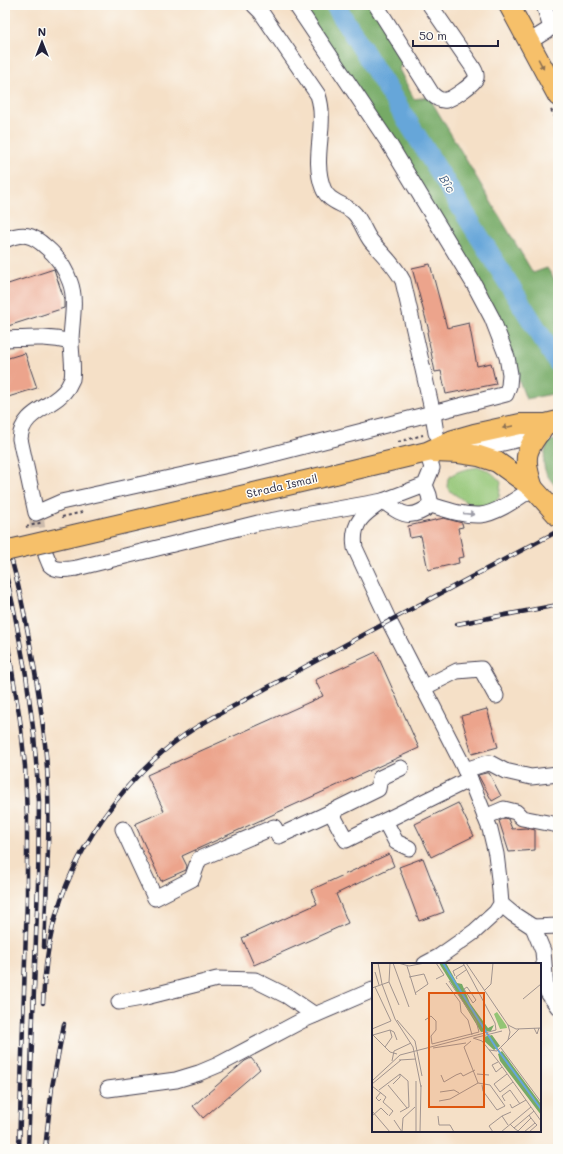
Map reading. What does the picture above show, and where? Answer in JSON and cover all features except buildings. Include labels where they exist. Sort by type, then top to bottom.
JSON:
[{"type":"main road","points":[[509,5],[558,96]]},
{"type":"main road","name":"Strada Ismail","points":[[5,551],[427,452],[453,440],[474,434],[520,424],[550,429]]},
{"type":"main road","points":[[533,488],[527,470],[526,460],[528,451],[531,443],[550,429]]},
{"type":"main road","points":[[427,452],[459,453],[479,456],[498,462],[533,488],[558,516]]},
{"type":"lane","points":[[254,5],[262,12],[318,95],[321,108],[318,170],[323,189],[328,197],[353,212],[370,240],[391,263],[403,281],[436,433]]},
{"type":"lane","points":[[5,240],[20,235],[32,237],[38,240],[51,251],[61,264],[70,282],[73,293],[71,342],[72,379],[68,388],[62,394],[27,419],[20,433],[36,513],[61,502],[242,462],[506,394],[509,386],[510,374],[507,357],[492,318],[474,284],[388,142],[296,5]]},
{"type":"lane","points":[[376,5],[432,94],[439,100],[446,100],[452,98],[472,83],[476,78],[476,74],[430,5]]},
{"type":"lane","points":[[529,42],[551,28],[544,5]]},
{"type":"lane","points":[[7,339],[57,338],[71,342]]},
{"type":"lane","points":[[459,453],[550,429]]},
{"type":"lane","points":[[427,452],[432,468],[425,485],[432,505]]},
{"type":"lane","points":[[46,555],[50,564],[56,568],[66,570],[77,568],[258,524],[383,501],[425,485]]},
{"type":"lane","points":[[432,505],[465,514],[481,515],[497,510],[533,488]]},
{"type":"lane","points":[[383,501],[400,513],[410,515],[422,512],[432,505]]},
{"type":"lane","points":[[383,501],[370,509],[362,517],[356,527],[354,539],[355,548],[386,615],[467,774],[490,829],[496,854],[499,879],[501,904],[496,912],[474,932],[428,963]]},
{"type":"lane","points":[[424,688],[458,671],[481,669],[496,696]]},
{"type":"lane","points":[[331,812],[346,840],[385,821],[484,764],[490,763],[505,771],[532,777],[558,774]]},
{"type":"lane","points":[[123,829],[155,898],[192,879],[199,859],[274,827],[279,836],[378,789],[380,778],[401,768]]},
{"type":"lane","points":[[485,817],[504,809],[516,812],[522,818],[558,825]]},
{"type":"lane","points":[[385,821],[396,842],[409,848]]},
{"type":"lane","points":[[501,904],[533,927],[543,951],[546,988],[558,1007]]},
{"type":"lane","points":[[533,927],[558,926]]},
{"type":"lane","points":[[119,1002],[142,998],[217,979],[255,980],[287,996],[315,1015]]},
{"type":"lane","points":[[108,1089],[176,1080],[199,1073],[218,1065],[260,1042],[315,1015],[372,990]]},
{"type":"path","points":[[26,527],[43,522]]},
{"type":"green space","points":[[290,5],[371,5],[405,58],[399,69],[414,99],[429,97],[533,273],[547,268],[558,285],[558,393],[526,399],[486,295]]},
{"type":"green space","points":[[558,439],[558,489],[547,475],[544,460],[548,442]]},
{"type":"green space","points":[[479,467],[486,469],[501,482],[499,497],[487,508],[474,508],[450,491],[447,487],[448,478],[451,475],[462,470]]},
{"type":"waterway","name":"Bîc","points":[[335,5],[558,363]]},
{"type":"tunnel","points":[[36,513],[38,532],[45,552]]},
{"type":"railway","points":[[43,1003],[46,964],[53,926],[61,898],[73,871],[86,845],[102,820],[139,774],[160,754],[183,736],[211,718],[558,531]]},
{"type":"railway","points":[[5,539],[25,618],[37,681],[45,743],[48,809],[48,868],[44,947]]},
{"type":"railway","points":[[5,570],[26,675],[34,735],[39,801],[38,884],[28,1149]]},
{"type":"railway","points":[[457,624],[558,605]]},
{"type":"railway","points":[[5,627],[20,720],[25,766],[27,817],[27,898],[19,1149]]},
{"type":"railway","points":[[45,1149],[52,1087],[64,1024]]}]
